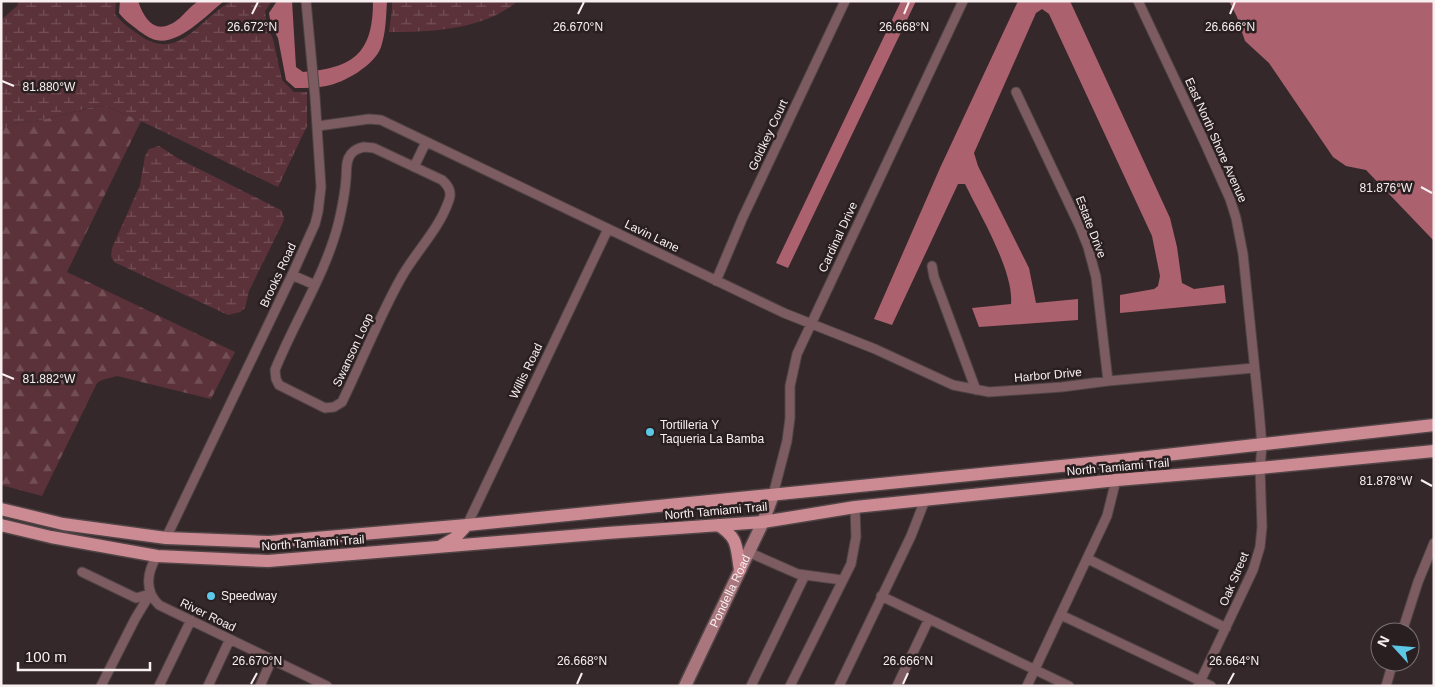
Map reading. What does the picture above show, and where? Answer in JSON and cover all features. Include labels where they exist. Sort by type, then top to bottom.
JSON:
[{"type":"main road","name":"North Tamiami Trail","points":[[1,509],[63,524],[166,538],[269,542],[773,495],[1262,446],[1434,426]]},
{"type":"main road","name":"North Tamiami Trail","points":[[1,525],[44,536],[157,556],[268,561],[763,522],[855,507],[1117,480],[1434,451]]},
{"type":"main road","name":"Pondella Road","points":[[685,686],[763,522],[773,495]]},
{"type":"main road","points":[[436,548],[455,538],[466,525]]},
{"type":"main road","points":[[718,525],[728,531],[735,540],[740,570]]},
{"type":"main road","points":[[124,551],[152,545],[166,538]]},
{"type":"main road","points":[[157,556],[172,546],[202,540]]},
{"type":"street","name":"Brooks Road","points":[[166,538],[292,275],[310,236],[318,212],[321,186],[318,126],[306,1]]},
{"type":"street","name":"Goldkey Court","points":[[716,281],[743,217],[845,1]]},
{"type":"street","name":"Cardinal Drive","points":[[773,495],[789,430],[791,375],[797,354],[963,1]]},
{"type":"street","name":"East North Shore Avenue","points":[[1138,1],[1204,141],[1230,199],[1236,218],[1243,254],[1262,446]]},
{"type":"street","name":"Estate Drive","points":[[1016,92],[1088,247],[1096,277],[1108,381]]},
{"type":"street","name":"Lavin Lane","points":[[318,126],[369,119],[381,120],[716,281],[953,385],[976,390]]},
{"type":"street","points":[[414,167],[426,142]]},
{"type":"street","name":"Swanson Loop","points":[[374,148],[442,180],[447,185],[450,198],[438,225],[401,278],[342,402],[329,408],[325,408],[279,385],[274,375],[279,360],[315,285],[335,235],[347,178],[346,165],[350,155],[356,149],[374,148]]},
{"type":"street","name":"Willis Road","points":[[466,525],[608,229]]},
{"type":"street","points":[[932,266],[934,277],[976,390]]},
{"type":"street","points":[[292,275],[315,285]]},
{"type":"street","name":"Harbor Drive","points":[[976,390],[989,392],[1053,388],[1108,381],[1254,368]]},
{"type":"street","name":"Oak Street","points":[[1199,683],[1253,570],[1260,547],[1262,527],[1260,468],[1262,446]]},
{"type":"street","points":[[1027,686],[1110,510],[1120,460]]},
{"type":"street","points":[[839,686],[925,500]]},
{"type":"street","points":[[790,686],[851,564],[856,537],[855,507]]},
{"type":"street","points":[[1405,622],[1418,582],[1434,543]]},
{"type":"street","points":[[748,552],[790,571],[842,580]]},
{"type":"street","points":[[101,686],[150,594],[150,568],[157,556]]},
{"type":"street","points":[[1088,559],[1226,628]]},
{"type":"street","points":[[82,572],[136,598],[150,594]]},
{"type":"street","points":[[751,686],[805,575]]},
{"type":"street","name":"River Road","points":[[150,594],[159,604],[327,686]]},
{"type":"street","points":[[881,596],[1069,686]]},
{"type":"street","points":[[1061,615],[1199,683],[1211,686]]},
{"type":"street","points":[[897,686],[929,619]]},
{"type":"street","points":[[159,686],[191,620]]},
{"type":"street","points":[[208,686],[230,639]]},
{"type":"street","points":[[260,686],[272,660]]},
{"type":"street","points":[[1386,686],[1390,672]]},
{"type":"green space","points":[[19,1],[116,1],[115,14],[123,23],[152,42],[165,44],[176,42],[187,36],[230,2],[272,1],[265,11],[267,26],[273,39],[282,80],[294,92],[307,92],[307,126],[278,187],[108,107],[97,106],[42,120],[13,124],[1,129],[1,20],[17,6]]},
{"type":"green space","points":[[392,1],[518,1],[504,11],[473,24],[440,30],[389,32]]},
{"type":"green space","points":[[97,106],[108,107],[141,121],[67,272],[235,352],[211,399],[117,376],[97,383],[42,496],[1,485],[1,129],[13,124],[42,120]]},
{"type":"green space","points":[[159,146],[179,159],[281,210],[284,217],[283,222],[249,291],[245,308],[240,312],[228,315],[114,262],[111,256],[112,248],[140,185],[145,156],[149,149]]},
{"type":"shaded area","points":[[120,1],[138,1],[149,21],[159,27],[180,18],[197,2],[224,1],[192,28],[183,34],[165,41],[149,38],[126,21],[119,13]]},
{"type":"shaded area","points":[[277,1],[292,1],[296,67],[303,72],[335,67],[357,54],[364,45],[369,33],[373,1],[387,1],[385,30],[378,54],[358,72],[341,81],[322,87],[295,88],[286,80],[278,38],[271,25],[269,13]]},
{"type":"shaded area","points":[[901,1],[916,1],[788,268],[776,263]]},
{"type":"shaded area","points":[[1018,1],[1070,1],[1170,218],[1177,247],[1182,283],[1194,289],[1224,285],[1226,303],[1120,313],[1120,295],[1154,289],[1158,286],[1160,276],[1152,236],[1049,14],[1042,9],[1036,13],[974,153],[978,166],[1029,268],[1036,303],[1078,299],[1078,320],[979,327],[972,308],[1011,304],[1010,291],[1002,260],[995,243],[965,184],[958,184],[892,325],[874,319],[940,168]]},
{"type":"shaded area","points":[[1229,1],[1434,1],[1434,241],[1366,170],[1346,166],[1333,157],[1269,63],[1245,41]]},
{"type":"place","name":"Tortilleria Y Taqueria La Bamba","points":[[650,432]]},
{"type":"place","name":"Speedway","points":[[211,596]]}]
